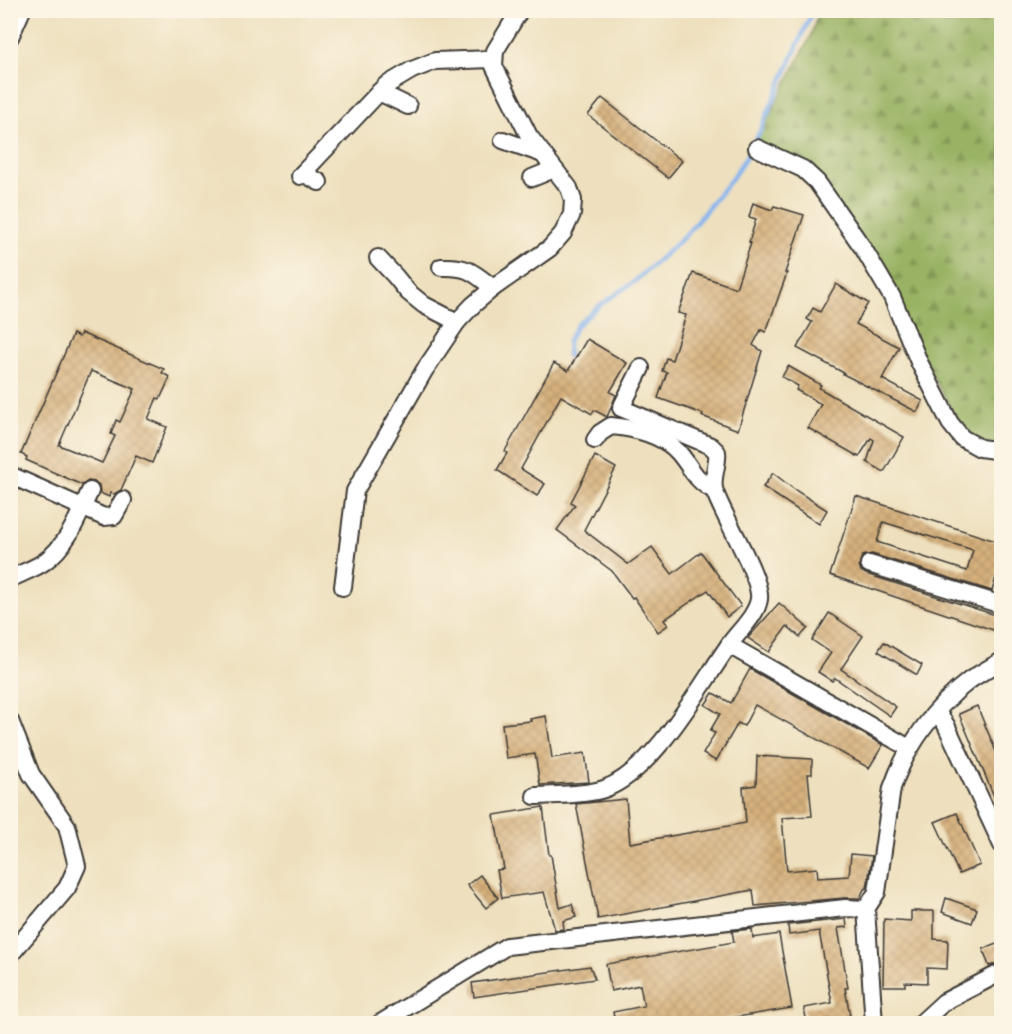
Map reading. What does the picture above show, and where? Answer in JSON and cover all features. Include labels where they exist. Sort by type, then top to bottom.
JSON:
[{"type":"street","points":[[10,37],[22,10]]},
{"type":"street","points":[[343,587],[355,491],[424,371],[458,322],[473,305],[550,248],[563,233],[572,214],[573,200],[569,188],[530,136],[494,66],[495,51],[520,10]]},
{"type":"street","points":[[319,182],[302,174],[362,120],[385,86],[412,70],[435,61],[493,59]]},
{"type":"street","points":[[379,92],[408,106]]},
{"type":"street","points":[[503,140],[543,154]]},
{"type":"street","points":[[757,148],[803,169],[818,182],[863,248],[892,297],[919,362],[950,423],[962,438],[980,448],[1002,451]]},
{"type":"street","points":[[532,178],[554,169]]},
{"type":"street","points":[[378,258],[408,292],[423,305],[458,322]]},
{"type":"street","points":[[441,267],[459,266],[493,288]]},
{"type":"street","points":[[536,796],[601,790],[617,783],[656,750],[759,600],[759,591],[750,567],[714,490],[717,452],[711,446],[621,408],[641,368]]},
{"type":"street","points":[[595,440],[600,433],[611,426],[624,427],[665,441],[680,454],[698,481],[714,490]]},
{"type":"street","points":[[10,475],[109,518],[114,516],[123,500]]},
{"type":"street","points":[[10,579],[43,563],[57,552],[69,535],[90,491]]},
{"type":"street","points":[[869,564],[1002,605]]},
{"type":"street","points":[[729,645],[909,748]]},
{"type":"street","points":[[874,1023],[866,909],[877,892],[892,788],[909,748],[937,712],[963,685],[1002,661]]},
{"type":"street","points":[[937,712],[946,725],[1002,845]]},
{"type":"street","points":[[10,721],[32,774],[67,826],[77,866],[67,888],[10,955]]},
{"type":"street","points":[[379,1023],[507,946],[845,908],[866,909]]},
{"type":"street","points":[[920,1023],[944,1002],[1002,972]]},
{"type":"green space","points":[[819,11],[1001,11],[1001,445],[983,443],[962,429],[843,212],[756,141],[810,37]]},
{"type":"building","points":[[602,98],[682,161],[668,178],[588,115]]},
{"type":"building","points":[[753,203],[772,210],[774,206],[804,215],[766,332],[761,330],[753,345],[762,351],[738,430],[702,416],[703,414],[658,398],[667,372],[662,371],[666,358],[672,360],[686,315],[678,313],[693,273],[736,288],[751,243],[749,242],[756,219],[749,217]]},
{"type":"building","points":[[836,284],[868,303],[856,324],[899,347],[882,379],[923,401],[917,412],[797,348],[812,322],[807,319],[813,308],[820,312]]},
{"type":"building","points":[[81,333],[164,369],[162,373],[170,377],[148,419],[167,427],[152,463],[136,456],[121,490],[114,494],[110,493],[109,497],[100,493],[99,485],[95,482],[88,481],[82,485],[26,460],[27,457],[21,454],[73,334],[79,337]],"holes":[[[91,371],[135,389],[120,422],[116,420],[111,434],[115,436],[102,463],[59,445]]]},
{"type":"building","points":[[587,339],[627,363],[610,392],[616,395],[607,417],[594,410],[592,414],[561,396],[521,469],[545,484],[537,496],[497,470],[507,453],[505,451],[554,363],[568,371]]},
{"type":"building","points":[[788,366],[821,385],[819,388],[904,437],[884,472],[867,462],[874,440],[871,438],[859,457],[808,428],[821,404],[796,390],[798,386],[782,377]]},
{"type":"building","points":[[595,456],[616,468],[584,530],[628,564],[652,547],[672,574],[701,552],[741,606],[727,617],[708,590],[664,620],[668,625],[658,632],[634,597],[632,598],[612,571],[557,530],[575,505],[571,502]]},
{"type":"building","points":[[773,473],[827,510],[819,524],[763,487]]},
{"type":"building","points":[[856,496],[1002,543],[1002,557],[992,591],[872,554],[862,556],[859,566],[866,574],[1002,617],[1002,633],[830,575]],"holes":[[[883,522],[973,550],[967,571],[877,542]]]},
{"type":"building","points":[[779,603],[808,628],[800,637],[787,626],[769,652],[748,638]]},
{"type":"building","points":[[829,613],[863,636],[841,669],[896,707],[890,716],[835,678],[832,681],[818,672],[831,653],[812,640]]},
{"type":"building","points":[[884,642],[922,665],[917,675],[878,651]]},
{"type":"building","points":[[750,669],[883,745],[869,768],[755,705],[744,726],[738,723],[716,761],[703,754],[715,733],[710,731],[720,714],[705,705],[713,693],[731,703]]},
{"type":"building","points":[[977,706],[1002,766],[1002,815],[959,714]]},
{"type":"building","points":[[546,716],[552,758],[585,753],[589,782],[540,785],[535,754],[506,758],[502,724],[531,721],[530,719]]},
{"type":"building","points":[[757,756],[812,759],[812,774],[808,774],[812,816],[782,818],[787,871],[817,868],[818,878],[849,876],[851,854],[872,856],[867,888],[864,889],[860,898],[755,906],[753,890],[598,919],[576,804],[626,799],[630,843],[746,823],[743,787],[756,785]]},
{"type":"building","points":[[543,807],[549,855],[551,855],[560,908],[572,904],[576,917],[563,921],[564,929],[555,930],[544,892],[502,898],[497,870],[504,869],[494,815]]},
{"type":"building","points":[[957,813],[980,865],[959,874],[935,822]]},
{"type":"building","points":[[480,875],[498,898],[486,908],[467,885]]},
{"type":"building","points":[[946,898],[977,909],[972,923],[942,912]]},
{"type":"building","points":[[911,911],[934,911],[934,939],[948,940],[947,969],[927,968],[927,983],[905,982],[905,986],[883,986],[884,919],[911,921]]},
{"type":"building","points":[[846,919],[847,927],[838,928],[848,988],[845,988],[850,1016],[807,1023],[804,1008],[832,1003],[819,931],[789,935],[788,925]]},
{"type":"building","points":[[752,929],[753,938],[779,934],[792,1008],[699,1023],[615,1023],[613,1012],[644,1006],[640,985],[611,991],[606,964],[734,942],[732,931]]},
{"type":"building","points":[[1002,942],[1002,962],[989,966],[983,949]]},
{"type":"building","points":[[590,966],[595,979],[474,997],[472,983]]},
{"type":"waterway","points":[[568,356],[568,341],[577,325],[600,305],[634,282],[684,237],[730,181],[753,147],[813,10]]}]
